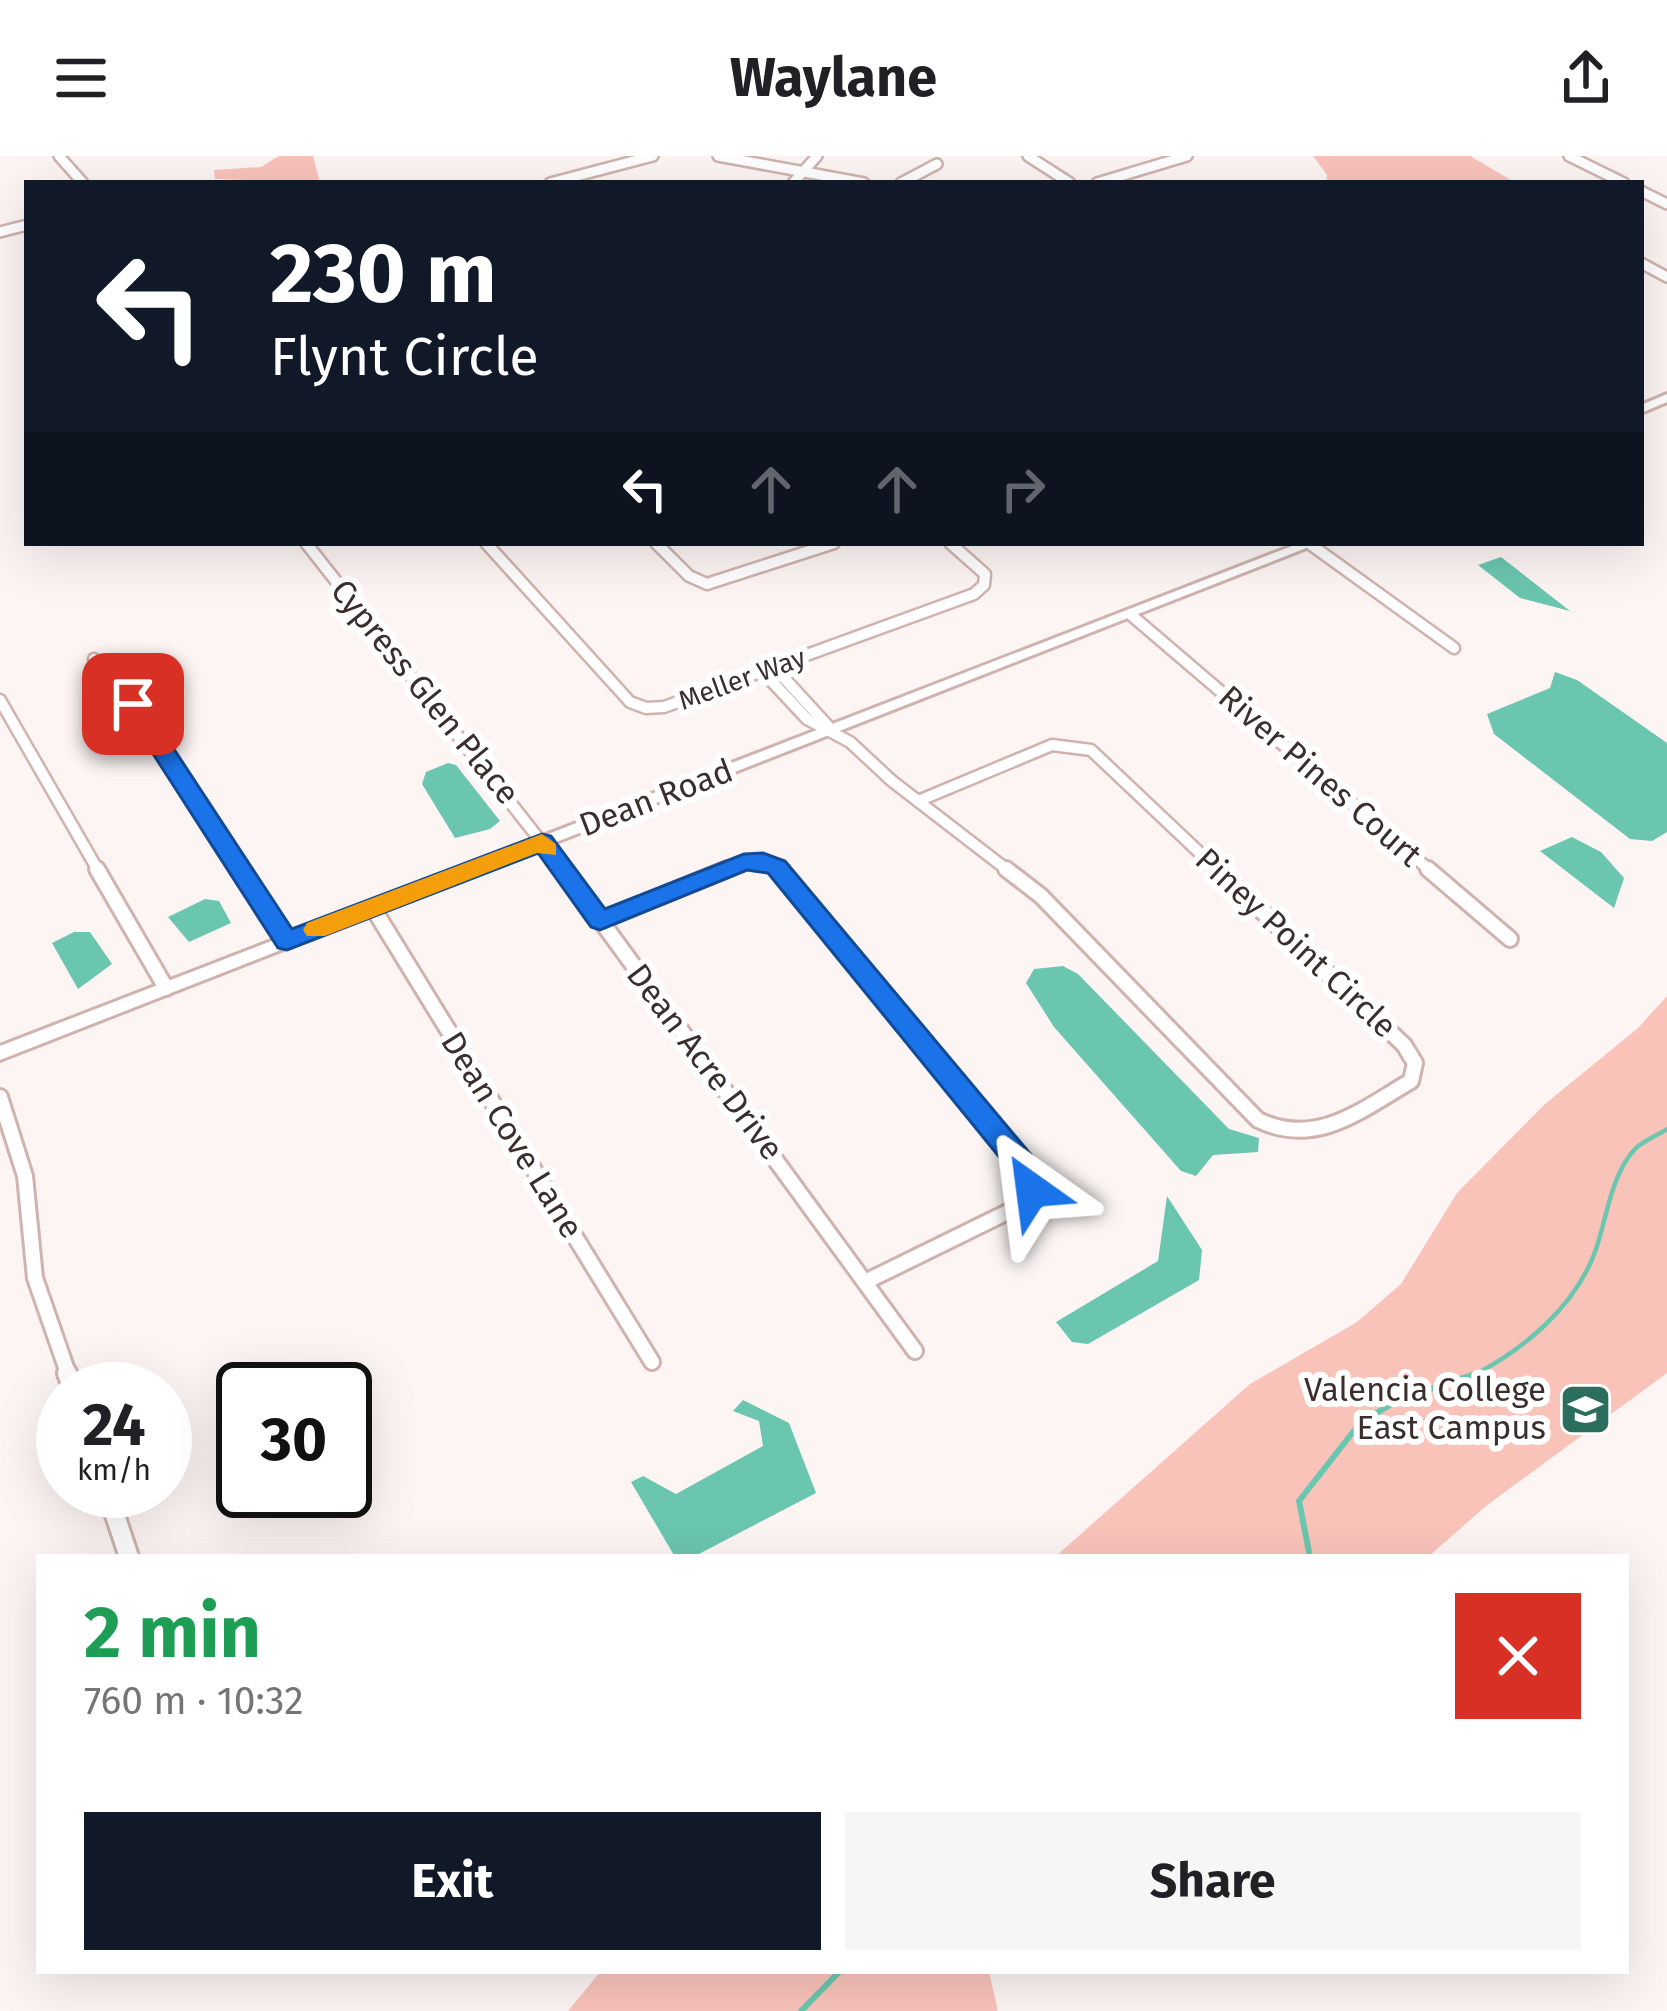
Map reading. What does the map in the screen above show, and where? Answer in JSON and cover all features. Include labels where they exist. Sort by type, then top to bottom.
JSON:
[{"type":"main road","name":"Dean Road","points":[[0,1053],[1303,546]]},
{"type":"street","points":[[59,156],[80,180]]},
{"type":"street","points":[[561,180],[653,156]]},
{"type":"street","points":[[718,156],[850,180]]},
{"type":"street","points":[[796,180],[817,156]]},
{"type":"street","points":[[1028,156],[1065,180]]},
{"type":"street","points":[[1154,156],[1165,163]]},
{"type":"street","points":[[1107,180],[1187,156]]},
{"type":"street","points":[[1569,156],[1618,180]]},
{"type":"street","points":[[907,180],[937,164]]},
{"type":"street","name":"Cypress Glen Place","points":[[308,546],[542,842]]},
{"type":"street","name":"Meller Way","points":[[489,546],[631,702],[646,708],[664,706],[974,594],[984,585],[986,574],[953,546]]},
{"type":"street","points":[[659,546],[689,576],[707,584],[825,546]]},
{"type":"street","points":[[1315,546],[1454,649]]},
{"type":"street","name":"River Pines Court","points":[[1130,614],[1510,939]]},
{"type":"street","points":[[94,659],[109,667],[287,941]]},
{"type":"street","name":"Piney Point Circle","points":[[768,669],[807,719],[831,730],[918,801],[1041,896],[1258,1120],[1276,1132],[1310,1137],[1411,1081],[1415,1063],[1404,1045],[1091,750],[1052,745],[918,801]]},
{"type":"street","points":[[0,700],[166,988]]},
{"type":"street","name":"Dean Acre Drive","points":[[542,842],[915,1351]]},
{"type":"street","points":[[600,921],[744,862],[763,861],[776,867],[1027,1170],[1032,1190],[1024,1204],[867,1281]]},
{"type":"street","name":"Dean Cove Lane","points":[[373,908],[652,1362]]},
{"type":"street","points":[[0,1097],[25,1176],[35,1278],[64,1362]]},
{"type":"street","points":[[116,1518],[128,1554]]},
{"type":"shaded area","points":[[279,156],[313,156],[319,180],[215,179],[214,170],[261,167]]},
{"type":"shaded area","points":[[1313,156],[1470,156],[1511,180],[1326,180]]},
{"type":"shaded area","points":[[1501,557],[1570,611],[1520,598],[1478,565]]},
{"type":"shaded area","points":[[1555,672],[1577,680],[1667,743],[1667,832],[1652,841],[1630,839],[1494,734],[1487,714],[1550,688]]},
{"type":"shaded area","points":[[448,763],[456,765],[500,821],[490,829],[455,838],[422,784],[426,772]]},
{"type":"shaded area","points":[[1572,837],[1601,852],[1624,878],[1614,908],[1540,851]]},
{"type":"shaded area","points":[[205,899],[219,901],[231,923],[189,942],[168,917]]},
{"type":"shaded area","points":[[74,932],[90,932],[112,964],[78,989],[52,943]]},
{"type":"shaded area","points":[[1063,966],[1078,974],[1229,1129],[1259,1138],[1258,1152],[1213,1155],[1196,1176],[1181,1171],[1054,1027],[1026,983],[1034,969]]},
{"type":"shaded area","points":[[1667,996],[1667,1373],[1486,1506],[1431,1554],[1058,1554],[1250,1384],[1357,1322],[1401,1284],[1457,1193],[1545,1104],[1638,1028]]},
{"type":"shaded area","points":[[1167,1196],[1202,1250],[1199,1280],[1088,1344],[1072,1342],[1056,1322],[1158,1261]]},
{"type":"shaded area","points":[[743,1400],[789,1423],[816,1493],[699,1554],[673,1554],[631,1482],[643,1476],[676,1494],[763,1446],[759,1421],[733,1411]]},
{"type":"shaded area","points":[[599,1974],[990,1974],[997,2011],[568,2011]]},
{"type":"waterway","points":[[1476,1374],[1510,1354],[1560,1309],[1595,1252],[1627,1160],[1638,1146],[1667,1129]]},
{"type":"waterway","points":[[1309,1554],[1299,1501],[1360,1423],[1398,1400],[1476,1374]]},
{"type":"waterway","points":[[1472,1376],[1476,1374]]},
{"type":"waterway","points":[[801,2011],[837,1974]]},
{"type":"slow traffic","points":[[316,930],[542,842],[547,849]]},
{"type":"place","name":"Valencia College East Campus","points":[[1585,1409]]},
{"type":"route","points":[[133,704],[287,941],[542,842],[600,921],[744,862],[763,861],[776,867],[1027,1170],[1032,1190]]}]
